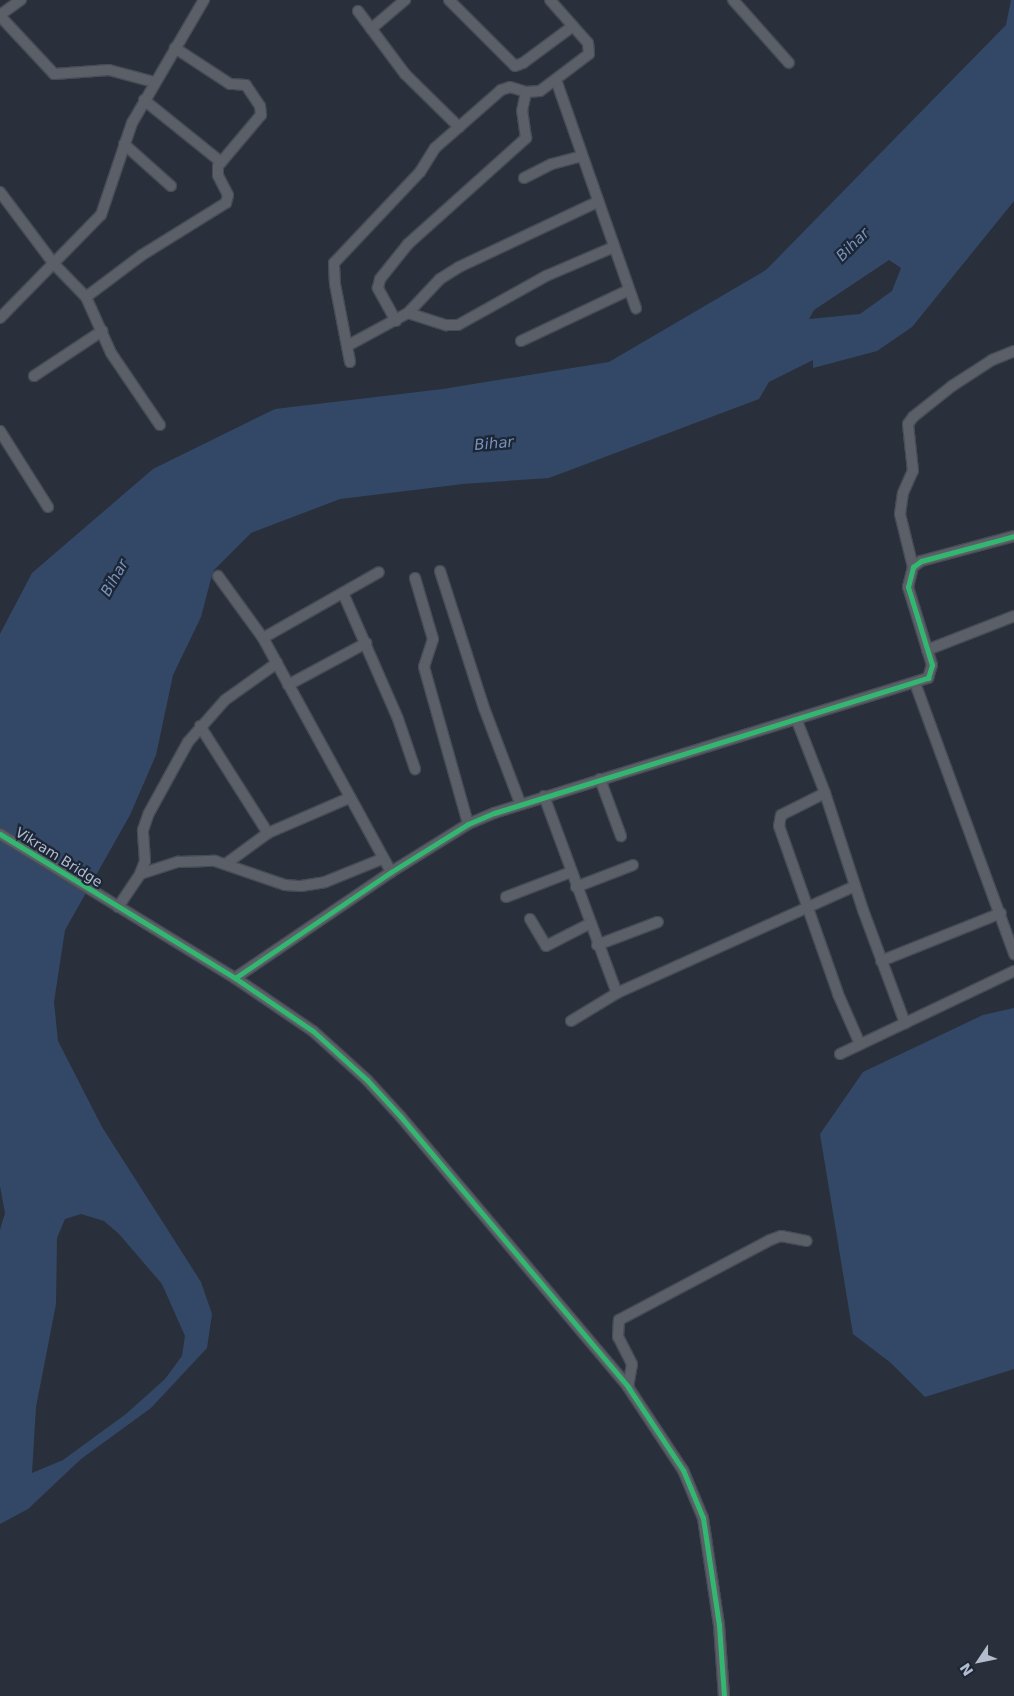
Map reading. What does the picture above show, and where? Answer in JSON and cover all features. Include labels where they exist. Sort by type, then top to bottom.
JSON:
[{"type":"street","points":[[21,0],[0,16],[46,70],[54,74],[109,70],[154,82]]},
{"type":"street","points":[[0,318],[101,214],[124,144],[144,100],[204,0]]},
{"type":"street","points":[[371,29],[405,0]]},
{"type":"street","points":[[449,0],[515,66],[523,63],[573,26]]},
{"type":"street","points":[[350,362],[334,263],[420,172],[435,148],[505,87],[526,92],[540,91],[556,80],[590,50],[588,43],[550,0]]},
{"type":"street","points":[[733,0],[789,63]]},
{"type":"street","points":[[358,11],[421,91],[459,127]]},
{"type":"street","points":[[86,296],[142,255],[223,207],[228,195],[218,175],[221,162],[259,119],[260,106],[246,85],[230,84],[174,48]]},
{"type":"street","points":[[556,80],[636,308]]},
{"type":"street","points":[[396,321],[379,292],[380,279],[408,244],[526,138],[527,130],[522,111],[526,92]]},
{"type":"street","points":[[144,100],[221,162]]},
{"type":"street","points":[[124,144],[171,186]]},
{"type":"street","points":[[524,178],[552,164],[582,156]]},
{"type":"street","points":[[0,192],[54,264],[86,296],[119,366],[160,425]]},
{"type":"street","points":[[347,346],[408,313],[440,279],[459,267],[598,202]]},
{"type":"street","points":[[408,313],[446,325],[458,325],[546,276],[614,247]]},
{"type":"street","points":[[521,341],[629,290]]},
{"type":"street","points":[[34,376],[102,331]]},
{"type":"street","points":[[235,978],[391,872],[468,824],[520,803],[797,721],[915,683],[932,672],[928,650],[908,587],[913,567],[900,514],[904,493],[913,471],[908,424],[913,416],[952,386],[992,360],[1014,351]]},
{"type":"street","points":[[0,430],[48,507]]},
{"type":"street","points":[[913,567],[921,561],[1014,536]]},
{"type":"street","points":[[440,571],[484,708],[520,803]]},
{"type":"street","points":[[263,638],[379,572]]},
{"type":"street","points":[[218,576],[263,638],[382,859],[391,872]]},
{"type":"street","points":[[414,578],[433,639],[424,667],[468,824]]},
{"type":"street","points":[[343,593],[398,718],[415,769]]},
{"type":"street","points":[[928,650],[1014,616]]},
{"type":"street","points":[[288,685],[366,643]]},
{"type":"street","points":[[118,906],[140,874],[144,861],[143,830],[149,812],[200,726],[225,700],[277,663]]},
{"type":"street","points":[[915,683],[1001,914],[1014,954]]},
{"type":"street","points":[[797,721],[825,793],[881,961],[905,1023]]},
{"type":"street","points":[[200,726],[268,832]]},
{"type":"street","points":[[600,779],[621,836]]},
{"type":"street","points":[[825,793],[786,812],[779,821],[806,907],[860,1044]]},
{"type":"street","points":[[544,796],[589,924],[617,993]]},
{"type":"street","points":[[227,863],[268,832],[349,798]]},
{"type":"street","name":"Vikram Bridge","points":[[0,834],[235,978],[313,1031],[366,1080],[628,1386],[683,1470],[703,1518],[719,1625],[724,1696]]},
{"type":"street","points":[[140,874],[178,862],[227,863],[271,881],[301,886],[325,882],[382,859]]},
{"type":"street","points":[[576,887],[633,865]]},
{"type":"street","points":[[506,896],[571,872]]},
{"type":"street","points":[[571,1021],[617,993],[855,886]]},
{"type":"street","points":[[881,961],[1001,914]]},
{"type":"street","points":[[530,919],[546,946],[589,924]]},
{"type":"street","points":[[597,945],[658,922]]},
{"type":"street","points":[[840,1054],[1014,971]]},
{"type":"street","points":[[628,1386],[632,1364],[618,1337],[619,1320],[770,1240],[781,1236],[807,1241]]},
{"type":"water","name":"Bihar","points":[[1011,0],[1014,0],[1014,201],[912,327],[877,351],[813,368],[813,360],[769,382],[759,399],[549,478],[463,484],[340,499],[251,533],[213,571],[201,617],[173,675],[156,755],[130,815],[65,930],[54,1002],[58,1041],[102,1127],[201,1282],[212,1314],[207,1348],[151,1408],[81,1459],[28,1509],[0,1524],[0,1230],[5,1213],[0,1186],[0,634],[32,573],[153,469],[275,409],[443,389],[609,362],[766,270],[1006,25]],"holes":[[[889,260],[901,268],[892,291],[860,314],[809,319],[814,310]],[[81,1214],[104,1221],[119,1234],[162,1284],[185,1336],[182,1356],[165,1379],[126,1414],[63,1460],[32,1473],[36,1407],[56,1304],[57,1238],[65,1219]]]},
{"type":"water","points":[[1014,1008],[1014,1369],[925,1397],[891,1363],[853,1334],[820,1134],[863,1072],[983,1015]]},
{"type":"cycle path","points":[[235,978],[391,872],[468,824],[494,813],[928,678],[932,665],[908,587],[913,567],[921,561],[1014,536]]},
{"type":"cycle path","points":[[0,834],[235,978],[313,1031],[367,1080],[401,1117],[628,1387],[683,1470],[703,1518],[719,1625],[724,1696]]}]
